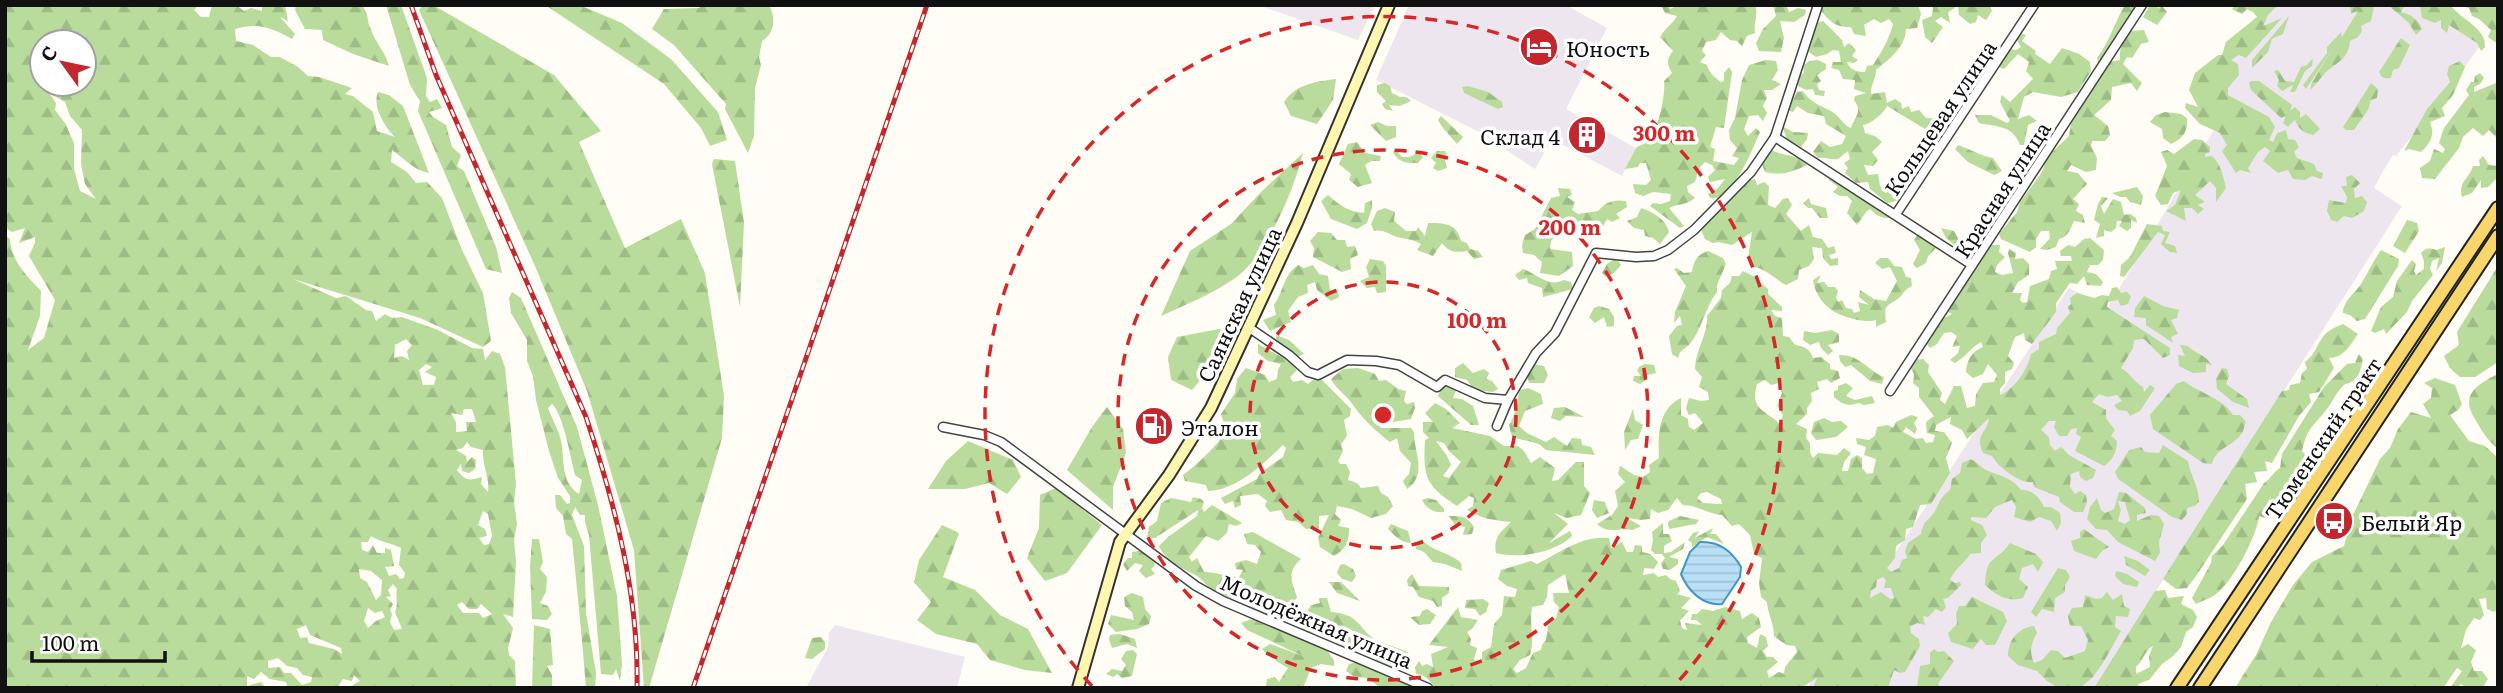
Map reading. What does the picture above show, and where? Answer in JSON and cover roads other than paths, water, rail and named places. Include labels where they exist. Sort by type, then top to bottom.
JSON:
[{"type":"main road","name":"Тюменский тракт","points":[[2177,688],[2498,208]]},
{"type":"main road","name":"Тюменский тракт","points":[[2200,688],[2498,236]]},
{"type":"street","name":"Саянская улица","points":[[1078,688],[1117,551],[1126,533],[1200,428],[1297,223],[1389,5]]},
{"type":"street","points":[[1497,426],[1508,400],[1536,353],[1555,333],[1595,253],[1654,256],[1668,250],[1694,230],[1751,172],[1775,137],[1818,5]]},
{"type":"street","name":"Кольцевая улица","points":[[1896,214],[2034,5]]},
{"type":"street","name":"Красная улица","points":[[1890,391],[2142,5]]},
{"type":"street","points":[[1775,137],[1972,265]]},
{"type":"street","points":[[1248,327],[1289,355],[1308,372],[1318,375],[1347,360],[1388,363],[1399,365],[1437,387],[1445,380],[1485,398],[1508,400]]},
{"type":"street","name":"Молодёжная улица","points":[[943,428],[984,435],[1001,442],[1196,586],[1223,601],[1428,688]]},
{"type":"water","points":[[1700,542],[1713,543],[1724,548],[1741,567],[1740,577],[1722,604],[1709,603],[1697,596],[1681,574],[1690,552]]},
{"type":"railway","points":[[411,5],[436,75],[586,417],[623,550],[634,619],[637,688]]},
{"type":"railway","points":[[693,688],[927,5]]},
{"type":"place","name":"Юность","points":[[1539,47]]},
{"type":"place","name":"Склад 4","points":[[1587,135]]},
{"type":"place","name":"Эталон","points":[[1154,426]]},
{"type":"place","name":"Белый Яр","points":[[2334,521]]}]
